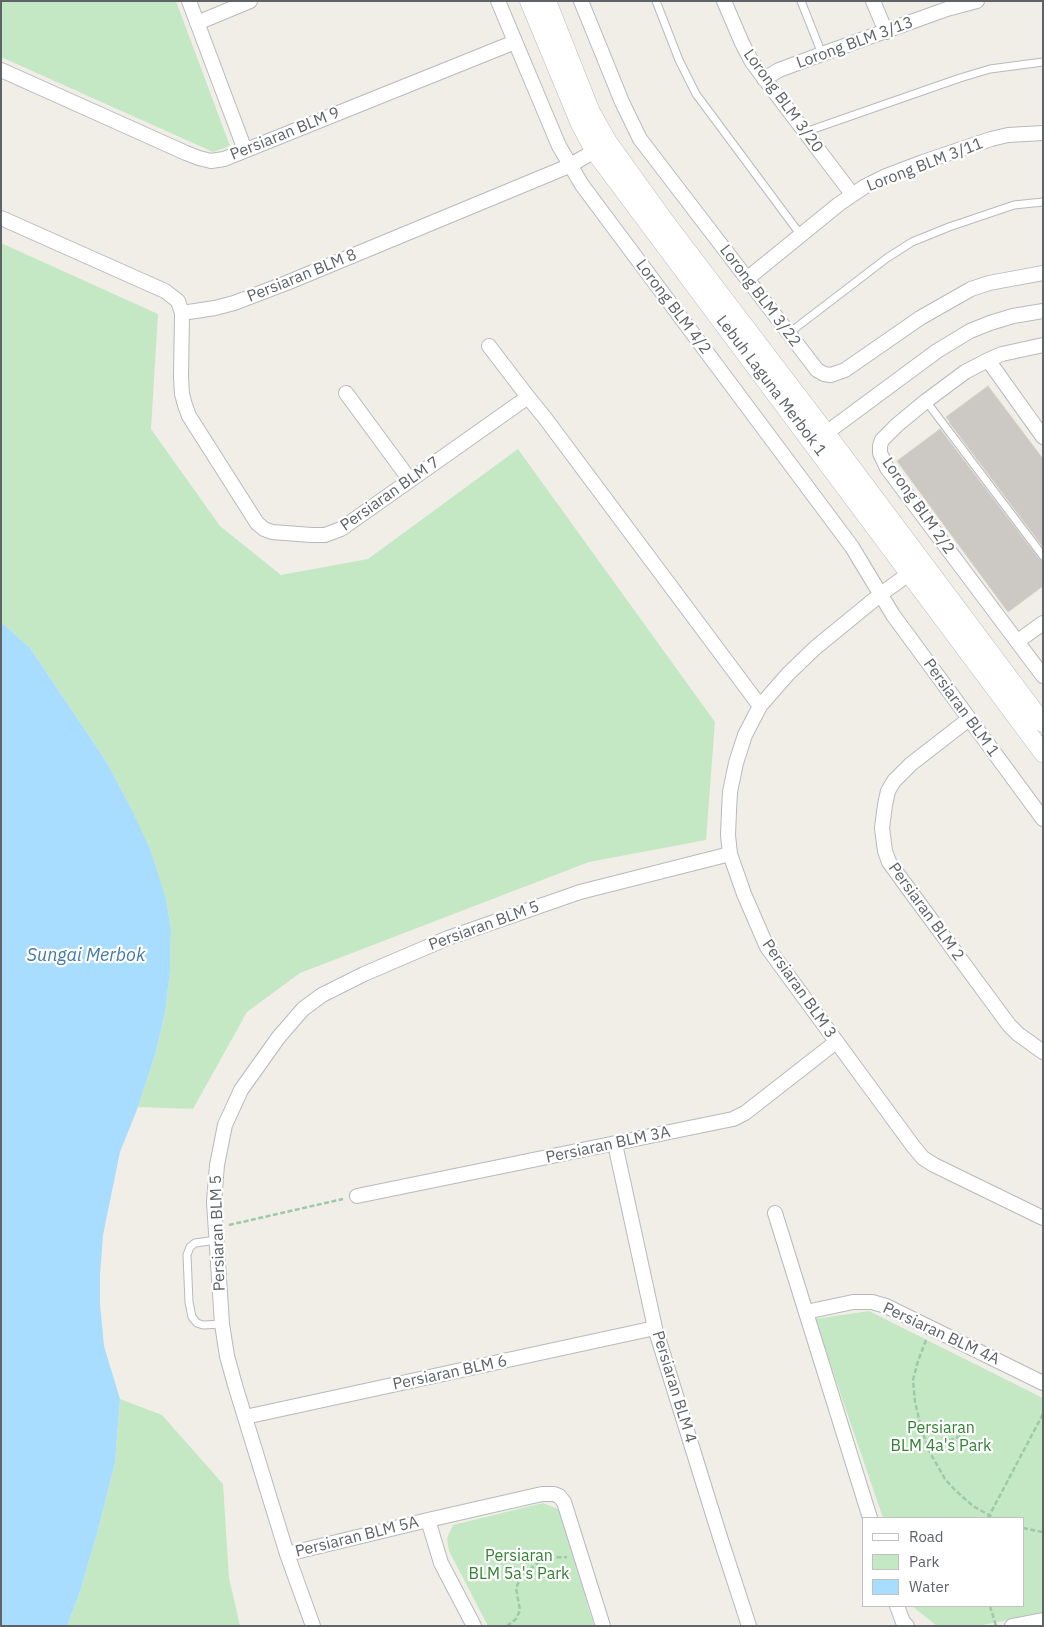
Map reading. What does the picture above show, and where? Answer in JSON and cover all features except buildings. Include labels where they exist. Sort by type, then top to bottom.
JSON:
[{"type":"street","points":[[189,1],[245,150]]},
{"type":"street","points":[[196,23],[250,1]]},
{"type":"street","name":"Lorong BLM 4/2","points":[[498,1],[555,138],[569,166],[852,547],[881,594]]},
{"type":"street","name":"Lebuh Laguna Merbok 1","points":[[529,1],[580,124],[602,147],[667,224],[819,438],[909,574],[1043,753]]},
{"type":"street","name":"Lebuh Laguna Merbok 1","points":[[547,1],[591,112],[602,147]]},
{"type":"street","name":"Lorong BLM 3/22","points":[[581,1],[622,102],[640,138],[817,370],[824,374],[836,374],[845,370],[920,318],[957,296],[989,283],[1043,273]]},
{"type":"street","name":"Lorong BLM 3/20","points":[[724,1],[752,62],[852,194]]},
{"type":"street","points":[[873,1],[886,32]]},
{"type":"street","name":"Lorong BLM 3/13","points":[[764,79],[779,70],[822,54],[977,1]]},
{"type":"street","name":"Persiaran BLM 9","points":[[1,70],[199,158],[212,161],[224,159],[515,42]]},
{"type":"street","name":"Lorong BLM 3/11","points":[[748,278],[800,234],[852,194],[886,176],[991,139],[1008,135],[1043,133]]},
{"type":"street","name":"Persiaran BLM 8","points":[[182,313],[234,303],[280,286],[569,166],[602,147]]},
{"type":"street","points":[[1,218],[166,292],[178,300],[182,313]]},
{"type":"street","points":[[819,438],[937,351],[970,331],[990,322],[1043,311]]},
{"type":"street","name":"Persiaran BLM 7","points":[[182,313],[181,376],[185,405],[257,523],[264,529],[272,532],[312,535],[325,535],[334,532],[351,523],[528,397]]},
{"type":"street","name":"Lorong BLM 2/2","points":[[1043,345],[1002,354],[965,372],[897,425],[882,440],[880,446],[882,460],[887,468],[1043,676]]},
{"type":"street","points":[[489,346],[760,706]]},
{"type":"street","points":[[988,360],[1043,437]]},
{"type":"street","points":[[346,392],[410,480]]},
{"type":"street","name":"Lebuh Laguna Merbok 1","points":[[819,438],[924,564],[1043,723]]},
{"type":"street","name":"Persiaran BLM 3","points":[[924,564],[881,594],[808,654],[760,706],[745,735],[736,763],[730,792],[728,834],[730,854],[744,894],[767,947],[923,1158],[944,1171],[1043,1218]]},
{"type":"street","name":"Persiaran BLM 1","points":[[881,594],[893,615],[1043,819]]},
{"type":"street","points":[[1018,641],[1043,623]]},
{"type":"street","name":"Persiaran BLM 2","points":[[969,719],[912,764],[894,781],[888,791],[882,828],[885,852],[894,868],[1009,1025],[1043,1052]]},
{"type":"street","name":"Persiaran BLM 5","points":[[313,1626],[287,1554],[245,1417],[227,1356],[222,1324],[214,1202],[217,1165],[226,1125],[248,1079],[283,1032],[303,1009],[322,995],[415,952],[509,916],[580,892],[730,854]]},
{"type":"street","name":"Persiaran BLM 3A","points":[[357,1196],[733,1119],[744,1113],[836,1042]]},
{"type":"street","name":"Persiaran BLM 4","points":[[614,1144],[655,1328],[720,1537],[750,1626]]},
{"type":"street","points":[[775,1213],[870,1517]]},
{"type":"street","name":"Persiaran BLM 4A","points":[[806,1312],[854,1302],[872,1302],[886,1306],[1043,1383]]},
{"type":"street","name":"Persiaran BLM 6","points":[[245,1417],[655,1328]]},
{"type":"street","name":"Persiaran BLM 5A","points":[[287,1554],[542,1494],[554,1494],[559,1496],[564,1502],[603,1626]]},
{"type":"street","name":"Persiaran BLM 5A","points":[[428,1520],[440,1563],[474,1626]]},
{"type":"street","points":[[897,1607],[903,1622],[907,1626]]},
{"type":"street","points":[[1012,1626],[1043,1620]]},
{"type":"lane","points":[[656,1],[679,60],[693,89],[800,234]]},
{"type":"lane","points":[[801,1],[822,54]]},
{"type":"lane","points":[[806,132],[967,76],[990,70],[1043,62]]},
{"type":"lane","points":[[789,333],[887,258],[912,242],[948,227],[1014,205],[1043,202]]},
{"type":"lane","points":[[926,401],[1043,556]]},
{"type":"lane","points":[[216,1234],[190,1247],[187,1255],[189,1302],[192,1318],[197,1323],[222,1324]]},
{"type":"path","points":[[216,1234],[357,1196]]},
{"type":"path","points":[[931,1328],[913,1380],[915,1402],[921,1428],[928,1449],[945,1478],[973,1506],[989,1517],[1043,1414]]},
{"type":"path","points":[[928,1449],[968,1433]]},
{"type":"path","points":[[1024,1528],[1043,1532]]},
{"type":"path","points":[[508,1626],[516,1619],[520,1610],[516,1588],[522,1575],[538,1562],[550,1558],[581,1556]]},
{"type":"path","points":[[990,1607],[996,1626]]},
{"type":"green space","points":[[1,1],[176,1],[230,146],[213,152],[1,57]]},
{"type":"green space","points":[[1,243],[158,314],[151,429],[220,526],[281,575],[368,559],[518,449],[715,722],[706,840],[589,862],[300,973],[247,1012],[193,1109],[138,1107],[156,1052],[165,1013],[170,972],[171,929],[166,899],[130,806],[106,761],[30,648],[1,622]]},
{"type":"green space","name":"Persiaran BLM 4a's Park","points":[[869,1311],[1043,1398],[1043,1613],[978,1626],[937,1626],[913,1607],[1024,1607],[1024,1517],[883,1517],[815,1319]]},
{"type":"green space","points":[[120,1399],[162,1415],[223,1484],[229,1578],[240,1626],[67,1626],[79,1595],[97,1534],[115,1463]]},
{"type":"green space","name":"Persiaran BLM 5a's Park","points":[[543,1503],[560,1510],[594,1626],[488,1626],[449,1551],[447,1538],[453,1525]]},
{"type":"water","name":"Sungai Merbok","points":[[1,622],[30,648],[106,761],[150,849],[166,899],[171,929],[170,972],[165,1013],[156,1052],[138,1107],[120,1152],[103,1235],[100,1304],[104,1346],[120,1399],[115,1463],[97,1534],[79,1595],[67,1626],[1,1626]]}]
